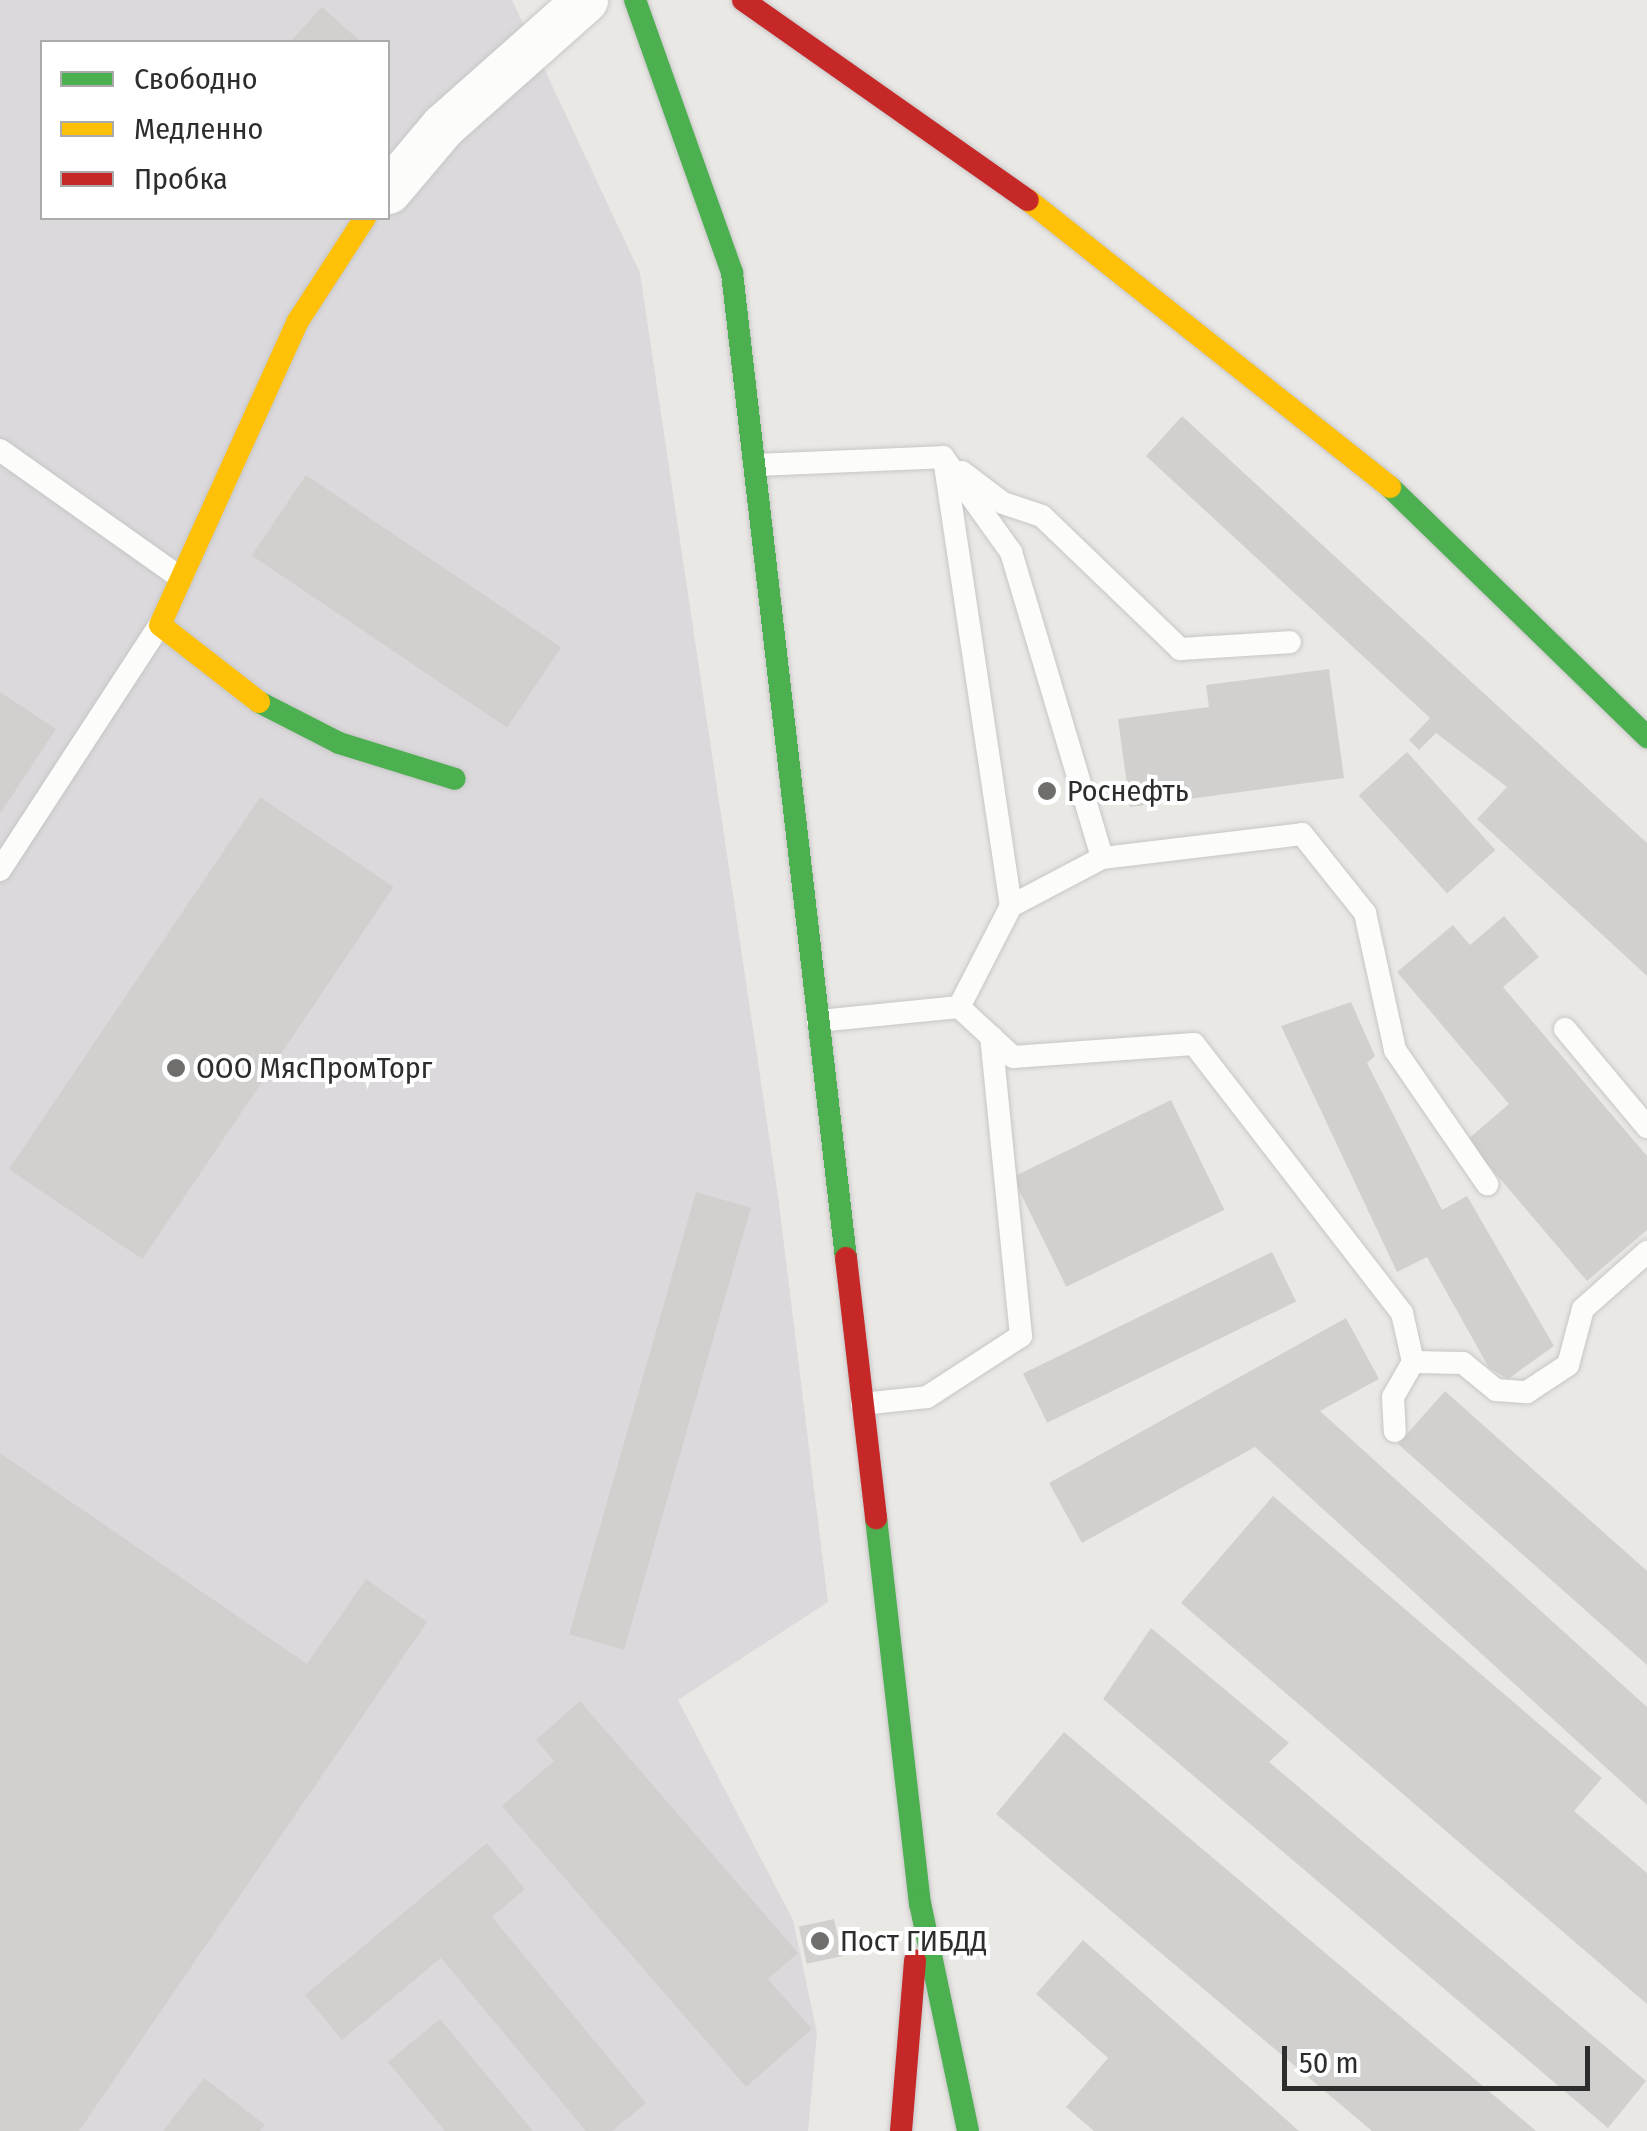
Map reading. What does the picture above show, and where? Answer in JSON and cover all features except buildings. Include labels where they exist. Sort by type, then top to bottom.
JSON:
[{"type":"main road","points":[[635,0],[732,274],[920,1904],[968,2131]]},
{"type":"main road","points":[[743,0],[993,173],[1348,446],[1647,738]]},
{"type":"main road","points":[[364,220],[298,320],[160,625],[254,700],[339,743],[456,780]]},
{"type":"main road","points":[[902,2131],[920,1904]]},
{"type":"street","points":[[390,189],[443,126],[585,0]]},
{"type":"lane","points":[[0,450],[181,578]]},
{"type":"lane","points":[[944,457],[1011,552],[1102,858]]},
{"type":"lane","points":[[944,457],[1011,906]]},
{"type":"lane","points":[[755,465],[944,457],[1003,503],[1042,516],[1180,650],[1290,642]]},
{"type":"lane","points":[[0,870],[160,625]]},
{"type":"lane","points":[[959,1006],[1011,906],[1102,858],[1302,834],[1366,913],[1395,1050],[1487,1184]]},
{"type":"lane","points":[[818,1021],[959,1006],[1013,1058],[1194,1044],[1402,1312],[1413,1362],[1393,1397],[1396,1432]]},
{"type":"lane","points":[[1566,1029],[1647,1127]]},
{"type":"lane","points":[[862,1404],[926,1397],[1022,1336],[991,1036]]},
{"type":"lane","points":[[1413,1362],[1463,1362],[1496,1390],[1527,1392],[1568,1365],[1583,1309],[1647,1252]]},
{"type":"shaded area","points":[[0,0],[512,0],[640,273],[778,1196],[828,1602],[678,1700],[793,1920],[817,2033],[808,2131],[0,2131]]},
{"type":"traffic: fast","points":[[635,0],[732,273],[846,1258]]},
{"type":"traffic: fast","points":[[1390,487],[1647,737]]},
{"type":"traffic: fast","points":[[259,702],[339,743],[455,779]]},
{"type":"traffic: fast","points":[[876,1518],[920,1903],[968,2131]]},
{"type":"traffic: slow","points":[[1028,200],[1390,487]]},
{"type":"traffic: slow","points":[[259,702],[160,625],[298,321],[364,220]]},
{"type":"traffic: jam","points":[[743,0],[1028,200]]},
{"type":"traffic: jam","points":[[846,1258],[876,1518]]},
{"type":"traffic: jam","points":[[901,2131],[915,1961]]},
{"type":"place","name":"Роснефть","points":[[1047,791]]},
{"type":"place","name":"ООО МясПромТорг","points":[[176,1068]]},
{"type":"place","name":"Пост ГИБДД","points":[[820,1941]]}]
